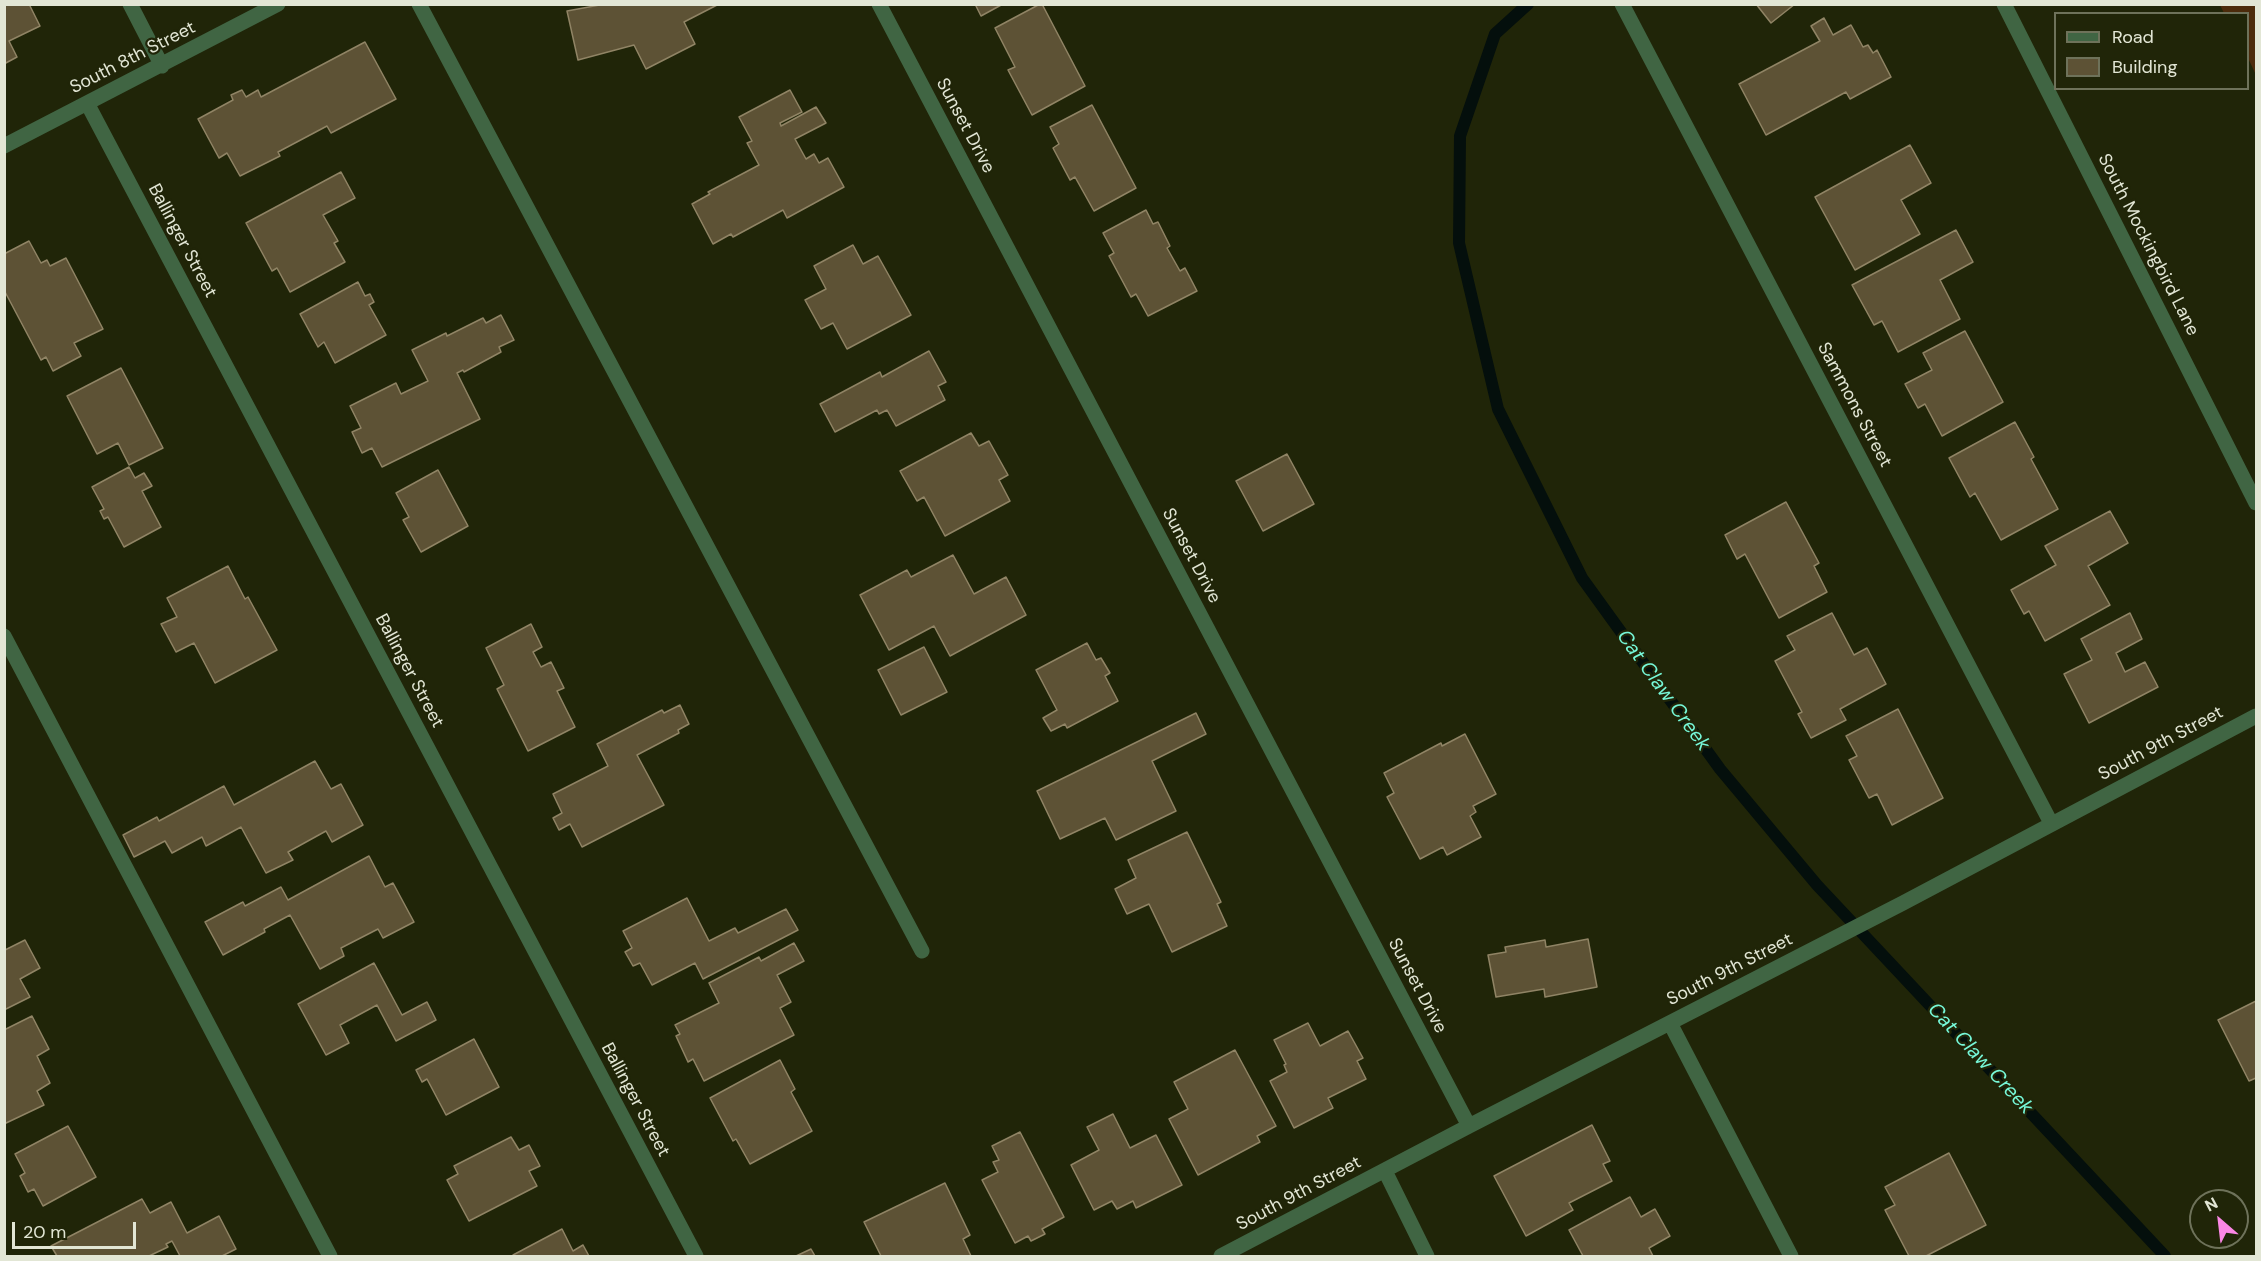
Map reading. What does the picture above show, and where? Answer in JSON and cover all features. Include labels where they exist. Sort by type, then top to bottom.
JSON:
[{"type":"street","points":[[130,4],[162,66]]},
{"type":"street","name":"South 8th Street","points":[[4,146],[278,4]]},
{"type":"street","points":[[419,4],[922,951]]},
{"type":"street","name":"Sunset Drive","points":[[879,4],[1468,1126]]},
{"type":"street","name":"Sammons Street","points":[[1622,4],[2051,823]]},
{"type":"street","name":"South Mockingbird Lane","points":[[2004,4],[2256,503]]},
{"type":"street","name":"Ballinger Street","points":[[87,103],[696,1257]]},
{"type":"street","points":[[4,636],[330,1257]]},
{"type":"street","name":"South 9th Street","points":[[1221,1257],[1468,1126],[1903,903],[2256,716]]},
{"type":"street","points":[[1670,1023],[1791,1257]]},
{"type":"street","points":[[1385,1171],[1427,1257]]},
{"type":"shaded area","points":[[2220,5],[2256,5],[2256,75],[2249,60],[2249,12],[2224,12]]},
{"type":"building","points":[[4,4],[29,4],[40,26],[9,41],[17,57],[4,64]]},
{"type":"building","points":[[605,4],[719,4],[684,22],[695,44],[646,69],[634,45],[578,60],[567,11]]},
{"type":"building","points":[[975,4],[1003,4],[981,16]]},
{"type":"building","points":[[1040,4],[1085,86],[1032,115],[1008,70],[1015,67],[995,28]]},
{"type":"building","points":[[1756,4],[1795,4],[1771,23]]},
{"type":"building","points":[[1824,18],[1833,35],[1851,25],[1863,47],[1868,45],[1873,53],[1877,50],[1891,77],[1850,99],[1846,92],[1766,135],[1739,84],[1820,41],[1811,26]]},
{"type":"building","points":[[365,42],[396,99],[331,133],[327,126],[278,152],[280,156],[240,176],[227,153],[219,158],[198,119],[233,100],[231,95],[242,90],[246,97],[258,90],[261,97]]},
{"type":"building","points":[[790,90],[802,112],[780,123],[781,126],[816,107],[826,123],[795,139],[806,159],[814,154],[819,163],[828,158],[844,187],[787,218],[783,210],[733,237],[731,234],[713,244],[692,204],[710,194],[708,192],[759,165],[747,143],[752,141],[739,117]]},
{"type":"building","points":[[1092,105],[1136,188],[1094,211],[1075,177],[1070,180],[1053,148],[1059,144],[1050,127]]},
{"type":"building","points":[[1910,145],[1931,183],[1901,200],[1920,234],[1855,270],[1815,197]]},
{"type":"building","points":[[341,172],[355,198],[323,215],[338,241],[334,243],[345,262],[290,292],[277,268],[272,271],[246,223]]},
{"type":"building","points":[[1146,210],[1153,224],[1158,222],[1170,246],[1167,248],[1180,271],[1185,268],[1197,291],[1148,316],[1136,294],[1131,297],[1109,256],[1114,253],[1103,233]]},
{"type":"building","points":[[1956,230],[1973,262],[1940,280],[1960,319],[1898,352],[1882,321],[1874,325],[1852,285]]},
{"type":"building","points":[[29,241],[41,263],[47,260],[50,266],[66,258],[103,329],[74,343],[81,356],[53,371],[46,357],[41,360],[4,290],[4,254]]},
{"type":"building","points":[[853,245],[863,264],[878,256],[911,315],[847,349],[833,323],[821,329],[805,300],[826,289],[814,266]]},
{"type":"building","points":[[358,282],[365,296],[370,294],[374,302],[369,305],[386,335],[335,363],[324,342],[318,347],[300,314]]},
{"type":"building","points":[[501,315],[514,340],[499,347],[501,352],[464,372],[463,370],[457,373],[480,419],[382,467],[372,448],[362,453],[352,432],[361,428],[350,406],[396,383],[401,394],[428,381],[412,350],[483,318],[486,323]]},
{"type":"building","points":[[1965,331],[2003,402],[1942,436],[1925,404],[1918,408],[1905,384],[1932,370],[1923,353]]},
{"type":"building","points":[[929,351],[946,382],[938,386],[945,400],[896,426],[887,410],[879,414],[877,410],[835,432],[820,404],[880,372],[882,377]]},
{"type":"building","points":[[121,368],[163,448],[129,465],[118,443],[97,454],[67,396]]},
{"type":"building","points":[[2015,422],[2034,457],[2031,459],[2058,509],[2001,540],[1975,493],[1970,497],[1949,458]]},
{"type":"building","points":[[971,433],[979,446],[989,441],[1008,475],[999,480],[1010,501],[945,536],[924,497],[917,501],[900,471]]},
{"type":"building","points":[[1287,454],[1314,504],[1263,531],[1236,481]]},
{"type":"building","points":[[129,467],[135,478],[144,473],[152,486],[142,491],[161,527],[124,547],[108,517],[104,519],[100,511],[104,509],[92,487]]},
{"type":"building","points":[[438,470],[468,526],[421,552],[403,520],[409,517],[396,493]]},
{"type":"building","points":[[1786,502],[1819,563],[1814,566],[1827,592],[1779,618],[1745,554],[1737,559],[1725,535]]},
{"type":"building","points":[[2110,511],[2128,543],[2088,566],[2110,605],[2045,641],[2029,611],[2024,614],[2011,590],[2056,565],[2045,546]]},
{"type":"building","points":[[953,555],[974,594],[1006,577],[1026,615],[950,656],[934,626],[889,650],[860,595],[907,570],[911,577]]},
{"type":"building","points":[[228,566],[245,599],[248,597],[277,650],[215,683],[194,643],[176,652],[161,624],[177,617],[167,598]]},
{"type":"building","points":[[1832,613],[1854,655],[1867,648],[1886,684],[1840,709],[1846,720],[1811,738],[1798,714],[1802,712],[1775,661],[1795,650],[1787,636]]},
{"type":"building","points":[[2130,613],[2142,639],[2116,653],[2125,672],[2145,662],[2158,687],[2089,723],[2064,674],[2092,660],[2081,639]]},
{"type":"building","points":[[531,624],[542,647],[533,652],[541,667],[551,662],[564,688],[557,691],[575,727],[528,751],[497,689],[504,685],[486,648]]},
{"type":"building","points":[[1087,643],[1096,660],[1101,658],[1110,673],[1105,676],[1118,701],[1067,728],[1065,724],[1051,731],[1043,718],[1057,710],[1036,670]]},
{"type":"building","points":[[924,647],[947,692],[901,715],[878,670]]},
{"type":"building","points":[[680,705],[689,724],[678,730],[679,733],[637,755],[664,805],[582,847],[570,824],[559,830],[553,818],[562,813],[553,794],[608,766],[597,744],[662,710],[664,713]]},
{"type":"building","points":[[1898,709],[1943,798],[1892,825],[1877,794],[1869,798],[1849,760],[1857,756],[1846,736]]},
{"type":"building","points":[[1196,713],[1206,734],[1152,761],[1176,811],[1116,840],[1105,818],[1060,839],[1037,791]]},
{"type":"building","points":[[1465,734],[1496,794],[1473,806],[1476,812],[1470,816],[1481,837],[1447,855],[1443,847],[1420,859],[1387,797],[1394,793],[1384,773],[1441,743],[1442,746]]},
{"type":"building","points":[[315,761],[331,789],[341,784],[363,825],[332,842],[326,831],[288,852],[293,860],[266,873],[241,827],[206,846],[202,837],[172,853],[165,841],[134,857],[123,835],[157,817],[159,821],[224,786],[234,805]]},
{"type":"building","points":[[1187,832],[1221,902],[1217,904],[1227,926],[1172,952],[1149,904],[1127,914],[1115,889],[1136,878],[1128,860]]},
{"type":"building","points":[[369,856],[385,887],[393,883],[414,922],[383,938],[378,929],[341,948],[344,956],[320,969],[290,915],[223,955],[205,922],[243,902],[245,906],[281,887],[288,900]]},
{"type":"building","points":[[687,898],[709,941],[735,928],[738,933],[786,909],[798,930],[703,979],[695,963],[652,985],[640,963],[633,966],[625,952],[632,948],[623,931]]},
{"type":"building","points":[[1588,939],[1597,987],[1545,997],[1544,989],[1496,997],[1488,955],[1506,952],[1505,947],[1545,940],[1546,947]]},
{"type":"building","points":[[25,940],[40,968],[20,979],[30,997],[4,1010],[4,948],[5,950]]},
{"type":"building","points":[[794,943],[804,961],[777,975],[791,1002],[780,1008],[794,1035],[704,1081],[693,1059],[688,1062],[676,1036],[680,1034],[675,1025],[719,1003],[709,983],[759,957],[761,961]]},
{"type":"building","points":[[374,963],[402,1015],[427,1002],[436,1020],[396,1041],[377,1005],[340,1025],[349,1043],[326,1055],[298,1004]]},
{"type":"building","points":[[2256,1001],[2256,1078],[2249,1081],[2218,1020]]},
{"type":"building","points":[[32,1016],[49,1049],[37,1056],[50,1083],[37,1091],[44,1105],[4,1124],[4,1030]]},
{"type":"building","points":[[1308,1023],[1320,1046],[1348,1031],[1363,1058],[1357,1061],[1366,1079],[1328,1098],[1333,1108],[1294,1128],[1270,1081],[1287,1072],[1284,1065],[1286,1064],[1274,1040]]},
{"type":"building","points":[[474,1039],[499,1087],[446,1115],[427,1079],[422,1082],[416,1070]]},
{"type":"building","points":[[1235,1050],[1276,1126],[1257,1136],[1260,1142],[1198,1175],[1169,1119],[1188,1109],[1174,1082]]},
{"type":"building","points":[[780,1060],[795,1089],[791,1092],[812,1131],[750,1164],[736,1139],[733,1141],[710,1098]]},
{"type":"building","points":[[1113,1114],[1130,1148],[1156,1135],[1182,1185],[1136,1208],[1133,1201],[1117,1209],[1112,1201],[1094,1210],[1071,1165],[1099,1150],[1087,1127]]},
{"type":"building","points":[[1592,1125],[1610,1161],[1603,1164],[1612,1181],[1569,1203],[1573,1210],[1526,1236],[1494,1176]]},
{"type":"building","points":[[68,1126],[96,1177],[43,1206],[34,1189],[28,1192],[20,1176],[25,1173],[15,1154]]},
{"type":"building","points":[[1020,1132],[1064,1217],[1042,1229],[1045,1234],[1031,1241],[1028,1236],[1015,1243],[982,1180],[998,1172],[993,1162],[999,1160],[992,1146]]},
{"type":"building","points":[[511,1137],[519,1150],[529,1145],[540,1166],[529,1171],[537,1186],[469,1221],[447,1180],[458,1174],[454,1166]]},
{"type":"building","points":[[1949,1153],[1986,1225],[1926,1256],[1909,1256],[1885,1210],[1895,1205],[1885,1187]]},
{"type":"building","points":[[945,1183],[970,1235],[963,1239],[971,1256],[881,1256],[864,1222]]},
{"type":"building","points":[[1630,1197],[1641,1217],[1655,1209],[1670,1236],[1649,1248],[1653,1256],[1583,1256],[1569,1230]]},
{"type":"building","points":[[142,1199],[150,1213],[171,1202],[187,1233],[219,1216],[236,1249],[222,1256],[180,1256],[172,1241],[166,1244],[168,1247],[149,1256],[57,1256],[51,1246]]},
{"type":"building","points":[[562,1229],[573,1251],[583,1245],[589,1256],[513,1255]]},
{"type":"building","points":[[811,1249],[815,1256],[796,1256]]},
{"type":"waterway","name":"Cat Claw Creek","points":[[1528,4],[1495,34],[1460,136],[1459,243],[1498,409],[1582,578],[1720,769],[1817,885],[2165,1256]]}]
